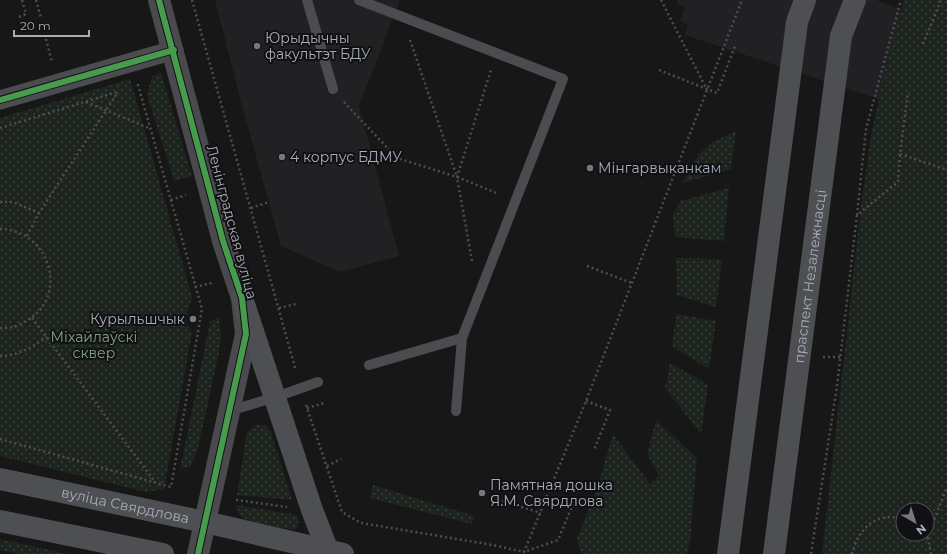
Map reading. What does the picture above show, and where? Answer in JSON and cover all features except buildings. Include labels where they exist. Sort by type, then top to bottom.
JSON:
[{"type":"main road","points":[[728,554],[797,22],[805,0]]},
{"type":"main road","name":"праспект Незалежнасці","points":[[774,554],[841,36],[855,0]]},
{"type":"main road","points":[[242,298],[276,397],[312,510],[335,552]]},
{"type":"main road","name":"вуліца Свярдлова","points":[[0,479],[205,522],[335,552]]},
{"type":"main road","points":[[0,520],[163,554]]},
{"type":"street","name":"Ленінградская вуліца","points":[[159,0],[174,50],[223,241],[242,298],[246,334],[198,554]]},
{"type":"street","points":[[0,100],[174,50]]},
{"type":"lane","points":[[307,0],[332,90]]},
{"type":"lane","points":[[359,0],[562,79],[462,338],[456,411]]},
{"type":"lane","points":[[369,365],[462,338]]},
{"type":"lane","points":[[228,411],[276,397],[318,382]]},
{"type":"path","points":[[18,17],[26,14],[22,0]]},
{"type":"path","points":[[36,0],[40,18]]},
{"type":"path","points":[[192,0],[301,388],[342,512],[360,523],[524,552],[558,540],[575,499]]},
{"type":"path","points":[[661,0],[707,90]]},
{"type":"path","points":[[524,552],[586,402],[742,0]]},
{"type":"path","points":[[811,554],[837,386],[866,129],[901,0]]},
{"type":"path","points":[[923,44],[941,0]]},
{"type":"path","points":[[402,16],[457,177],[478,297]]},
{"type":"path","points":[[46,39],[53,63]]},
{"type":"path","points":[[659,70],[717,93],[735,46]]},
{"type":"path","points":[[457,177],[497,53]]},
{"type":"path","points":[[131,88],[138,85],[143,80]]},
{"type":"path","points":[[0,439],[171,487],[202,309],[138,85]]},
{"type":"path","points":[[0,128],[124,90]]},
{"type":"path","points":[[332,90],[397,158],[457,177],[515,201]]},
{"type":"path","points":[[27,236],[39,213],[118,92]]},
{"type":"path","points":[[857,215],[898,182],[908,92]]},
{"type":"path","points":[[86,102],[151,129]]},
{"type":"path","points":[[900,154],[947,170]]},
{"type":"path","points":[[0,202],[13,202],[39,213]]},
{"type":"path","points":[[251,208],[269,202]]},
{"type":"path","points":[[0,229],[10,229],[27,236],[41,248],[49,266],[50,279],[50,285],[45,303],[32,318],[13,328],[0,328]]},
{"type":"path","points":[[587,266],[632,283]]},
{"type":"path","points":[[279,308],[296,304]]},
{"type":"path","points":[[32,318],[155,482]]},
{"type":"path","points":[[0,356],[8,356],[28,349],[47,337]]},
{"type":"path","points":[[586,402],[610,410],[594,450]]},
{"type":"path","points":[[307,408],[324,403]]},
{"type":"path","points":[[327,466],[341,459]]},
{"type":"path","points":[[935,518],[947,487]]},
{"type":"path","points":[[236,500],[288,507]]},
{"type":"path","points":[[502,501],[541,513]]},
{"type":"path","points":[[852,554],[854,542],[861,531],[872,522],[884,518],[895,518]]},
{"type":"path","points":[[928,542],[931,554]]},
{"type":"shaded area","points":[[215,0],[400,0],[359,106],[399,256],[340,272],[281,246],[242,106]]},
{"type":"shaded area","points":[[678,0],[876,0],[925,18],[947,0],[947,554],[846,554],[890,103],[685,35],[688,25],[680,21],[685,7],[677,4]]},
{"type":"green space","points":[[904,0],[947,0],[947,554],[822,554],[861,206],[871,136],[885,70]]},
{"type":"green space","points":[[161,73],[192,176],[174,181],[147,95],[152,76]]},
{"type":"green space","name":"Міхайлаўскі сквер","points":[[130,79],[192,297],[185,320],[192,333],[164,489],[146,492],[0,456],[0,118]]},
{"type":"green space","points":[[736,131],[731,169],[682,183],[698,155],[711,143]]},
{"type":"green space","points":[[729,188],[724,241],[675,237],[673,214],[681,201]]},
{"type":"green space","points":[[676,258],[722,259],[716,307],[677,295]]},
{"type":"green space","points":[[676,314],[716,321],[709,369],[672,346]]},
{"type":"green space","points":[[219,317],[221,336],[219,353],[198,448],[191,466],[180,469],[210,322]]},
{"type":"green space","points":[[670,363],[708,385],[701,434],[665,388]]},
{"type":"green space","points":[[656,420],[697,458],[690,542],[687,554],[581,554],[577,539],[598,485],[613,434],[650,484],[659,475],[647,454]]},
{"type":"green space","points":[[256,425],[265,425],[271,432],[292,500],[237,495],[247,432]]},
{"type":"green space","points":[[373,485],[474,516],[472,524],[370,498]]},
{"type":"green space","points":[[236,505],[297,515],[299,524],[294,530],[246,521],[238,512]]},
{"type":"green space","points":[[0,539],[68,554],[18,554],[0,550]]},
{"type":"cycle path","points":[[159,0],[223,241],[242,298],[246,334],[198,554]]},
{"type":"cycle path","points":[[0,100],[174,50]]},
{"type":"place","name":"Юрыдычны факультэт БДУ","points":[[257,46]]},
{"type":"place","name":"4 корпус БДМУ","points":[[282,157]]},
{"type":"place","name":"Мінгарвыканкам","points":[[590,168]]},
{"type":"place","name":"Курыльшчык","points":[[193,319]]},
{"type":"place","name":"Памятная дошка Я.М. Свярдлова","points":[[482,493]]}]
